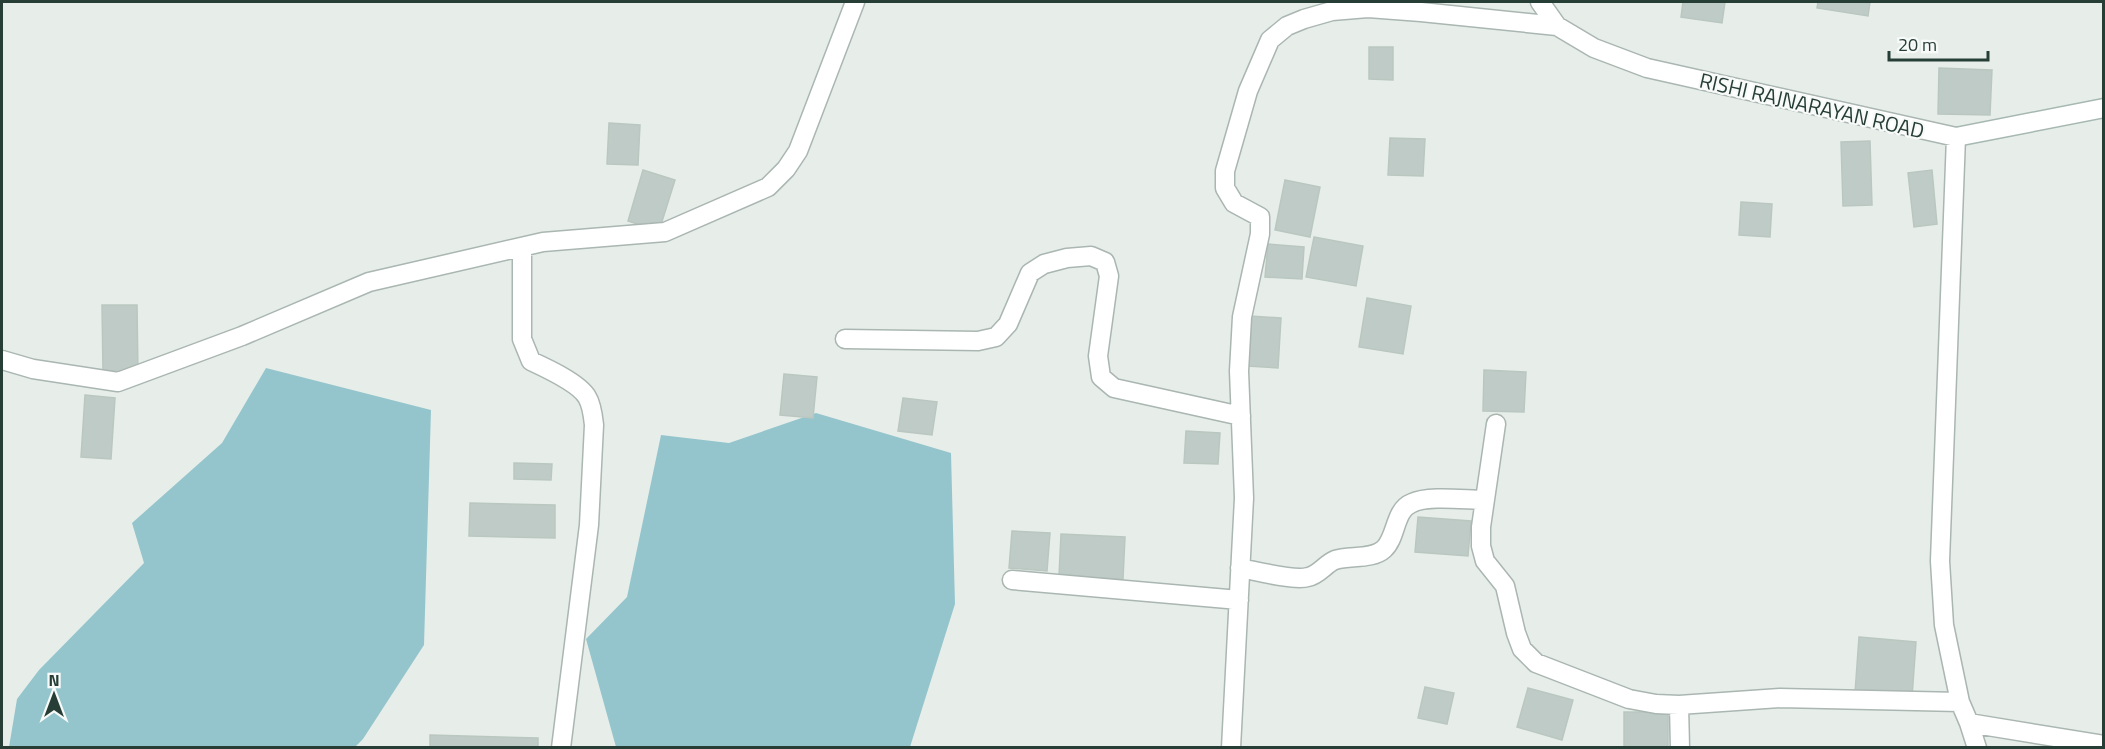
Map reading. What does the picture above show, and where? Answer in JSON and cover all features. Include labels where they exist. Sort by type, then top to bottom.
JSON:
[{"type":"street","points":[[2,360],[33,369],[118,382],[242,336],[369,282],[543,242],[665,232],[768,187],[786,169],[798,151],[855,2]]},
{"type":"street","name":"RISHI RAJNARAYAN ROAD","points":[[1540,2],[1557,26],[1594,48],[1647,68],[1956,137],[2103,108]]},
{"type":"street","points":[[1232,747],[1244,498],[1239,371],[1242,317],[1260,234],[1260,217],[1234,203],[1225,188],[1225,171],[1248,91],[1270,40],[1287,26],[1304,19],[1332,11],[1368,9],[1557,26]]},
{"type":"street","points":[[1956,137],[1940,561],[1944,626],[1959,702],[1977,747]]},
{"type":"street","points":[[522,247],[522,339],[531,361],[560,375],[587,395],[594,425],[588,525],[561,747]]},
{"type":"street","points":[[845,339],[978,341],[996,337],[1008,324],[1030,273],[1044,264],[1067,258],[1091,256],[1105,262],[1109,276],[1098,356],[1101,377],[1114,388],[1240,416]]},
{"type":"street","points":[[1496,424],[1481,527],[1481,546],[1485,561],[1504,586],[1522,650],[1536,663],[1629,699],[1656,704],[1679,705],[1780,698],[1959,702]]},
{"type":"street","points":[[1240,568],[1308,578],[1335,560],[1370,555],[1383,550],[1389,543],[1404,508],[1411,503],[1425,500],[1485,500]]},
{"type":"street","points":[[1012,580],[1239,600]]},
{"type":"street","points":[[1679,705],[1680,747]]},
{"type":"street","points":[[1969,723],[2103,745]]},
{"type":"water","points":[[266,368],[431,410],[424,645],[363,739],[354,748],[9,747],[17,699],[39,670],[144,563],[132,523],[222,443]]},
{"type":"water","points":[[816,413],[951,453],[955,604],[910,747],[616,747],[586,639],[627,597],[661,435],[729,443]]},
{"type":"building","points":[[1683,2],[1725,2],[1722,23],[1681,17]]},
{"type":"building","points":[[1818,2],[1870,2],[1868,16],[1817,8]]},
{"type":"building","points":[[1369,47],[1393,47],[1393,80],[1369,79]]},
{"type":"building","points":[[1939,68],[1992,70],[1990,115],[1938,114]]},
{"type":"building","points":[[609,123],[640,125],[638,165],[607,164]]},
{"type":"building","points":[[1390,138],[1425,139],[1423,176],[1388,175]]},
{"type":"building","points":[[1870,141],[1872,205],[1843,206],[1841,142]]},
{"type":"building","points":[[643,170],[675,180],[659,231],[628,221]]},
{"type":"building","points":[[1932,170],[1937,224],[1914,227],[1908,173]]},
{"type":"building","points":[[1285,180],[1320,187],[1310,237],[1275,230]]},
{"type":"building","points":[[1741,202],[1772,204],[1770,237],[1739,235]]},
{"type":"building","points":[[1314,237],[1363,246],[1356,286],[1306,277]]},
{"type":"building","points":[[1268,244],[1304,247],[1302,279],[1265,277]]},
{"type":"building","points":[[1367,298],[1411,306],[1403,354],[1359,347]]},
{"type":"building","points":[[102,305],[137,305],[138,373],[103,373]]},
{"type":"building","points":[[1250,316],[1281,318],[1278,368],[1247,366]]},
{"type":"building","points":[[1484,370],[1526,372],[1524,412],[1483,411]]},
{"type":"building","points":[[784,374],[817,377],[813,418],[780,415]]},
{"type":"building","points":[[85,395],[115,398],[111,459],[81,457]]},
{"type":"building","points":[[903,398],[937,402],[932,435],[898,431]]},
{"type":"building","points":[[1186,431],[1220,433],[1218,464],[1184,463]]},
{"type":"building","points":[[514,463],[552,464],[551,480],[514,479]]},
{"type":"building","points":[[470,503],[555,505],[555,538],[469,536]]},
{"type":"building","points":[[1418,517],[1471,521],[1468,556],[1415,552]]},
{"type":"building","points":[[1012,531],[1050,533],[1047,571],[1009,568]]},
{"type":"building","points":[[1061,534],[1125,537],[1123,579],[1059,576]]},
{"type":"building","points":[[1859,637],[1916,642],[1912,697],[1855,693]]},
{"type":"building","points":[[1425,687],[1454,693],[1447,724],[1418,718]]},
{"type":"building","points":[[1528,688],[1573,700],[1562,740],[1517,727]]},
{"type":"building","points":[[1624,712],[1668,712],[1668,748],[1624,748]]},
{"type":"building","points":[[430,735],[538,738],[538,748],[430,748]]}]
